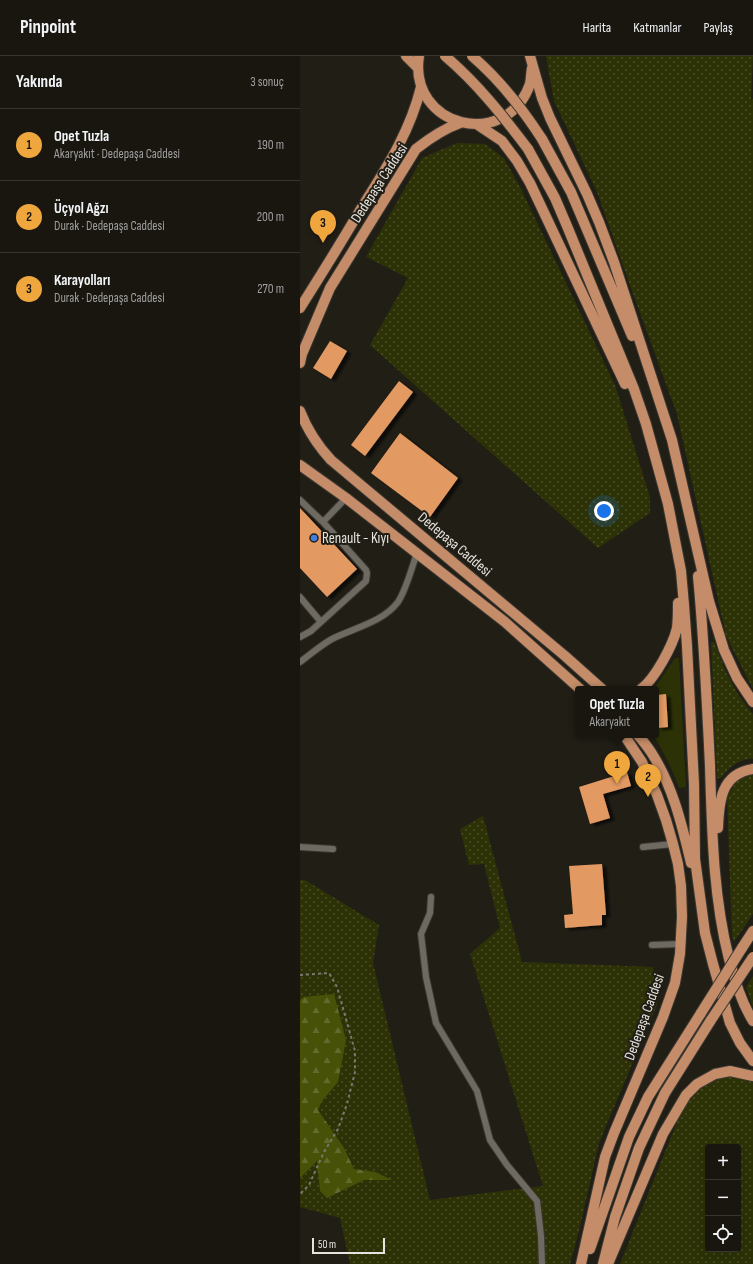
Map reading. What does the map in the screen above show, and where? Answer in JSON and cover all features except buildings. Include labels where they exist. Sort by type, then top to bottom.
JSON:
[{"type":"main road","points":[[406,56],[417,67]]},
{"type":"main road","points":[[419,56],[417,67],[421,87],[430,103],[443,115],[460,123],[478,125],[495,121],[511,112],[523,99],[530,82],[531,60]]},
{"type":"main road","points":[[445,56],[462,70],[508,122],[528,149],[555,198],[634,389],[658,463],[668,504],[681,571],[687,646],[696,859],[705,933]]},
{"type":"main road","points":[[472,56],[504,88],[525,113],[542,139],[571,192],[662,408]]},
{"type":"main road","points":[[531,60],[542,98],[550,118],[587,194],[614,262],[662,408],[680,472],[709,601],[724,650],[737,678],[753,702]]},
{"type":"main road","name":"Dedepaşa Caddesi","points":[[300,308],[392,159],[406,131],[417,103],[421,87]]},
{"type":"main road","name":"Dedepaşa Caddesi","points":[[300,363],[302,354],[330,288],[416,149],[433,136],[460,123]]},
{"type":"main road","points":[[478,125],[502,141],[517,161],[530,183],[631,395],[658,463]]},
{"type":"main road","name":"Dedepaşa Caddesi","points":[[300,411],[303,420],[319,447],[331,460],[565,656],[599,686]]},
{"type":"main road","name":"Dedepaşa Caddesi","points":[[300,465],[346,498],[505,622],[577,686]]},
{"type":"main road","points":[[680,472],[690,525],[702,612],[712,814],[718,898],[725,943],[733,974],[741,996],[753,1021]]},
{"type":"main road","points":[[644,686],[659,668],[673,640],[677,627],[676,545]]},
{"type":"main road","points":[[556,668],[580,686]]},
{"type":"main road","name":"Dedepaşa Caddesi","points":[[581,1264],[605,1157],[663,1017],[675,983],[680,944],[682,917],[681,886],[673,844],[654,788],[642,762],[626,738]]},
{"type":"main road","points":[[640,738],[651,752],[674,797],[682,823],[712,964],[730,1023],[740,1043],[753,1061]]},
{"type":"main road","points":[[718,898],[718,837],[721,800],[726,786],[735,776],[744,770],[753,769]]},
{"type":"main road","points":[[585,1264],[629,1137],[648,1097],[753,931]]},
{"type":"main road","points":[[603,1264],[615,1217],[639,1148],[665,1093],[753,957]]},
{"type":"main road","points":[[608,1264],[663,1134],[686,1095],[697,1084],[715,1074],[730,1071],[753,1076]]},
{"type":"lane","points":[[323,522],[346,498]]},
{"type":"lane","points":[[300,500],[323,522],[366,570],[367,577],[366,581],[321,622],[300,637]]},
{"type":"lane","points":[[300,662],[323,644],[372,622],[390,610],[398,602],[402,595],[417,554]]},
{"type":"lane","points":[[300,598],[321,622]]},
{"type":"lane","points":[[643,847],[673,844]]},
{"type":"lane","points":[[300,847],[333,850]]},
{"type":"lane","points":[[431,897],[430,913],[421,934],[426,977],[436,1023],[477,1091],[490,1140],[507,1165],[537,1202],[542,1236],[542,1264]]},
{"type":"lane","points":[[652,945],[680,944]]},
{"type":"path","points":[[300,975],[329,973],[337,987],[355,1050],[355,1072],[347,1104],[338,1129],[324,1152],[309,1185],[300,1194]]},
{"type":"green space","points":[[546,56],[753,56],[751,99],[753,99],[753,689],[726,636],[677,414],[597,192],[554,101]]},
{"type":"green space","points":[[457,143],[485,144],[504,158],[521,189],[615,385],[650,497],[650,513],[598,548],[370,345],[408,278],[366,257],[422,158]]},
{"type":"green space","points":[[711,642],[714,642],[726,672],[739,696],[753,714],[753,759],[739,762],[731,767],[721,778],[717,778]]},
{"type":"green space","points":[[675,658],[679,658],[686,787],[679,788],[668,761],[655,738],[659,738],[659,686],[656,686]]},
{"type":"green space","points":[[753,773],[753,914],[734,942],[732,935],[727,797],[738,779]]},
{"type":"green space","points":[[483,816],[522,962],[653,967],[657,1005],[599,1143],[570,1264],[350,1264],[340,1218],[300,1207],[300,880],[305,880],[379,925],[373,963],[430,1200],[543,1186],[470,954],[500,928],[484,864],[469,865],[460,829]]},
{"type":"green space","points":[[753,976],[753,1007],[746,987]]},
{"type":"green space","points":[[334,994],[346,1040],[338,1082],[322,1101],[318,1110],[344,1148],[354,1169],[375,1172],[392,1180],[364,1180],[327,1198],[320,1191],[317,1161],[300,1178],[300,1000],[303,997]]},
{"type":"green space","points":[[726,1076],[743,1078],[753,1082],[753,1264],[620,1264],[677,1122],[691,1096],[710,1081]]},
{"type":"place","name":"Karayolları","points":[[323,243]]},
{"type":"place","name":"Renault - Kıyı","points":[[314,538]]},
{"type":"place","name":"Opet Tuzla","points":[[617,784]]},
{"type":"place","name":"Üçyol Ağzı","points":[[648,797]]}]
